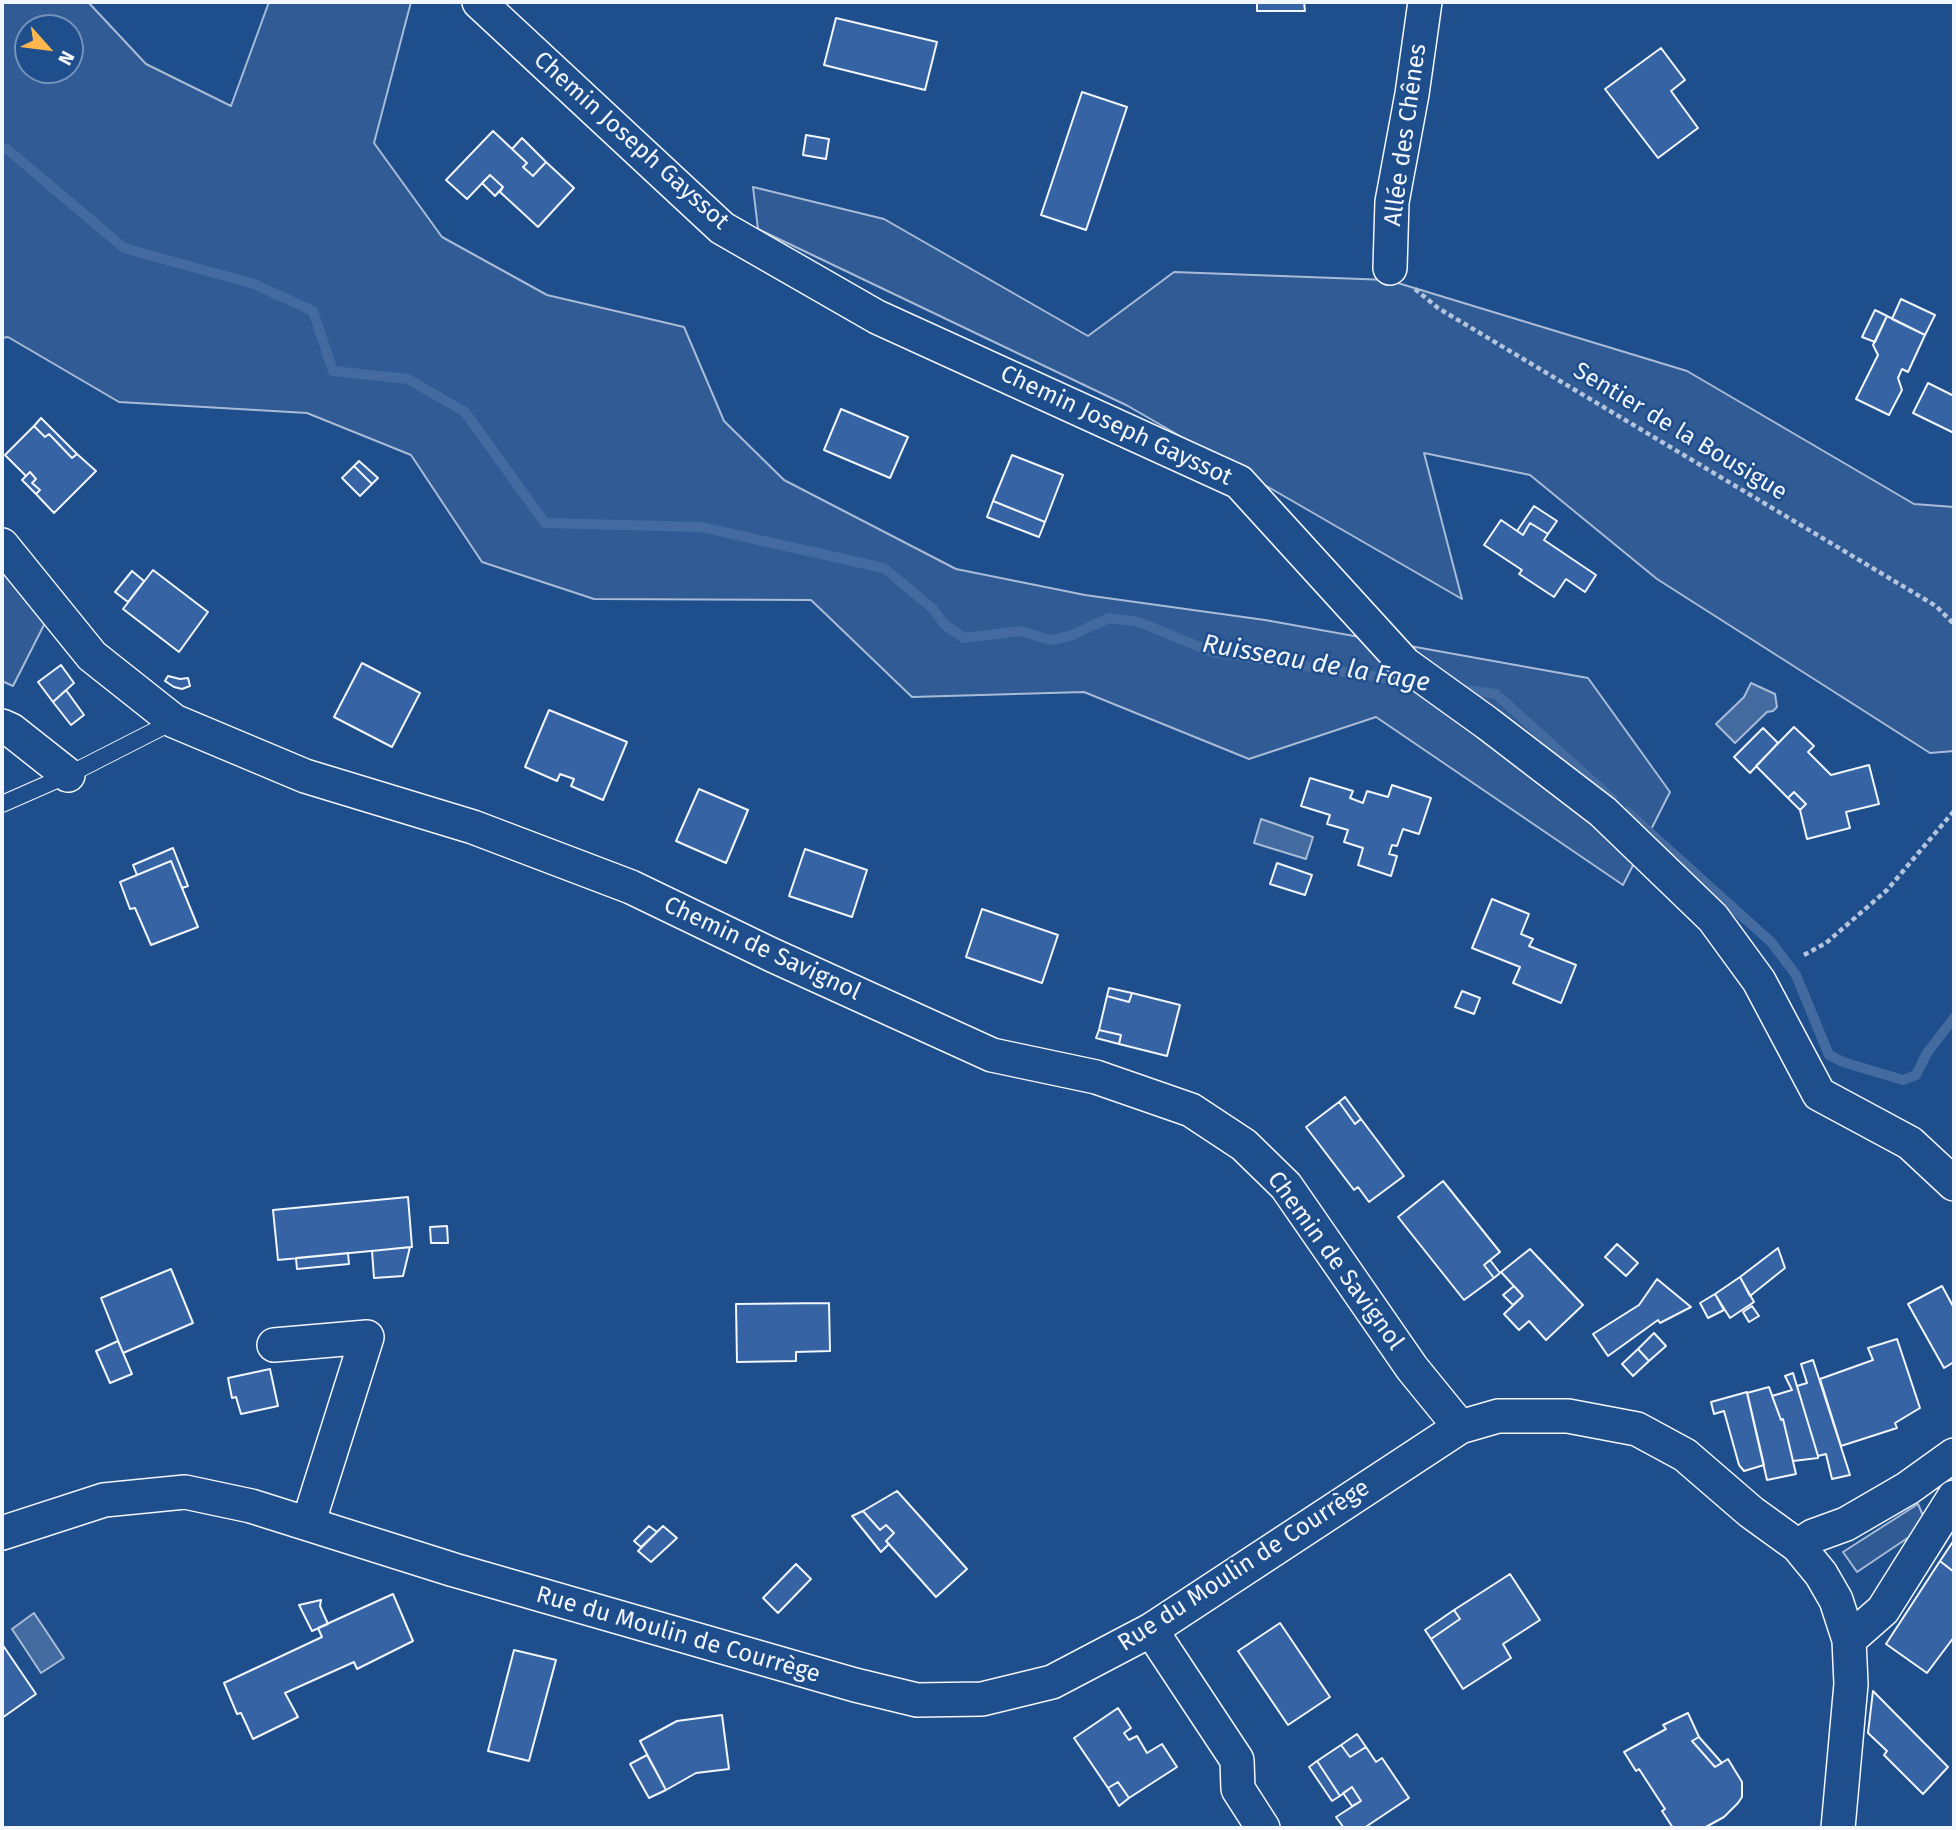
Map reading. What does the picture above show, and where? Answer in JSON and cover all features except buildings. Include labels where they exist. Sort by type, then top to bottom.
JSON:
[{"type":"street","name":"Chemin Joseph Gayssot","points":[[479,2],[722,228],[877,317],[1239,482],[1405,664],[1603,812],[1713,918],[1759,981],[1819,1094],[1910,1143],[1954,1184]]},
{"type":"street","name":"Allée des Chênes","points":[[1390,268],[1392,202],[1412,94],[1425,2]]},
{"type":"street","name":"Chemin de Savignol","points":[[2,545],[92,656],[174,721],[305,776],[473,827],[631,887],[772,955],[992,1055],[1096,1077],[1191,1110],[1244,1144],[1286,1186],[1412,1368],[1460,1426]]},
{"type":"street","points":[[2,726],[11,730],[68,775]]},
{"type":"street","points":[[274,1345],[367,1337],[307,1524]]},
{"type":"street","name":"Rue du Moulin de Courrège","points":[[2,1533],[104,1500],[185,1492],[251,1506],[467,1574],[855,1685],[917,1700],[982,1699],[1052,1682],[1151,1630],[1460,1426],[1498,1416],[1568,1416],[1637,1429],[1685,1455],[1751,1512],[1798,1546],[1821,1574],[1836,1600],[1849,1640],[1851,1684],[1838,1828]]},
{"type":"street","points":[[1798,1546],[1813,1536],[1846,1524],[1908,1488],[1954,1455]]},
{"type":"street","points":[[1849,1640],[1883,1610],[1954,1497]]},
{"type":"street","points":[[1151,1630],[1237,1760],[1238,1789],[1263,1828]]},
{"type":"lane","points":[[2,804],[68,775],[174,721]]},
{"type":"path","name":"Sentier de la Bousigue","points":[[1390,268],[1438,308],[1936,606],[1954,624]]},
{"type":"path","points":[[1804,955],[1826,943],[1887,890],[1954,811]]},
{"type":"shaded area","points":[[2,2],[88,2],[146,64],[231,106],[269,2],[411,2],[374,143],[442,237],[547,295],[684,327],[724,421],[784,480],[956,569],[1085,595],[1265,620],[1588,678],[1670,792],[1623,885],[1376,717],[1249,759],[1084,692],[912,697],[811,600],[594,599],[482,562],[411,455],[307,413],[119,402],[8,337],[2,338]]},
{"type":"shaded area","points":[[753,187],[884,219],[1088,336],[1174,272],[1388,280],[1687,371],[1914,504],[1954,507],[1954,751],[1930,753],[1657,579],[1530,475],[1424,453],[1462,599],[1128,406],[758,229]]},
{"type":"shaded area","points":[[2,555],[48,617],[13,686],[2,681]]},
{"type":"shaded area","points":[[1751,683],[1775,694],[1777,707],[1767,712],[1735,743],[1716,724],[1744,697]]},
{"type":"shaded area","points":[[1261,819],[1313,837],[1306,859],[1254,843]]},
{"type":"shaded area","points":[[1918,1504],[1927,1525],[1857,1572],[1843,1552]]},
{"type":"shaded area","points":[[34,1613],[64,1658],[41,1673],[12,1629]]},
{"type":"waterway","name":"Ruisseau de la Fage","points":[[2,149],[7,149],[124,248],[254,284],[313,311],[333,371],[408,379],[465,412],[545,523],[701,527],[884,568],[932,608],[945,625],[964,638],[1020,631],[1050,640],[1070,636],[1109,618],[1139,622],[1212,652],[1412,682]]},
{"type":"waterway","name":"Ruisseau de la Fage","points":[[1459,689],[1496,694],[1612,799]]},
{"type":"waterway","name":"Ruisseau de la Fage","points":[[1627,812],[1771,942],[1796,975],[1829,1055],[1843,1062],[1903,1080],[1916,1075],[1927,1053],[1954,1018]]}]
